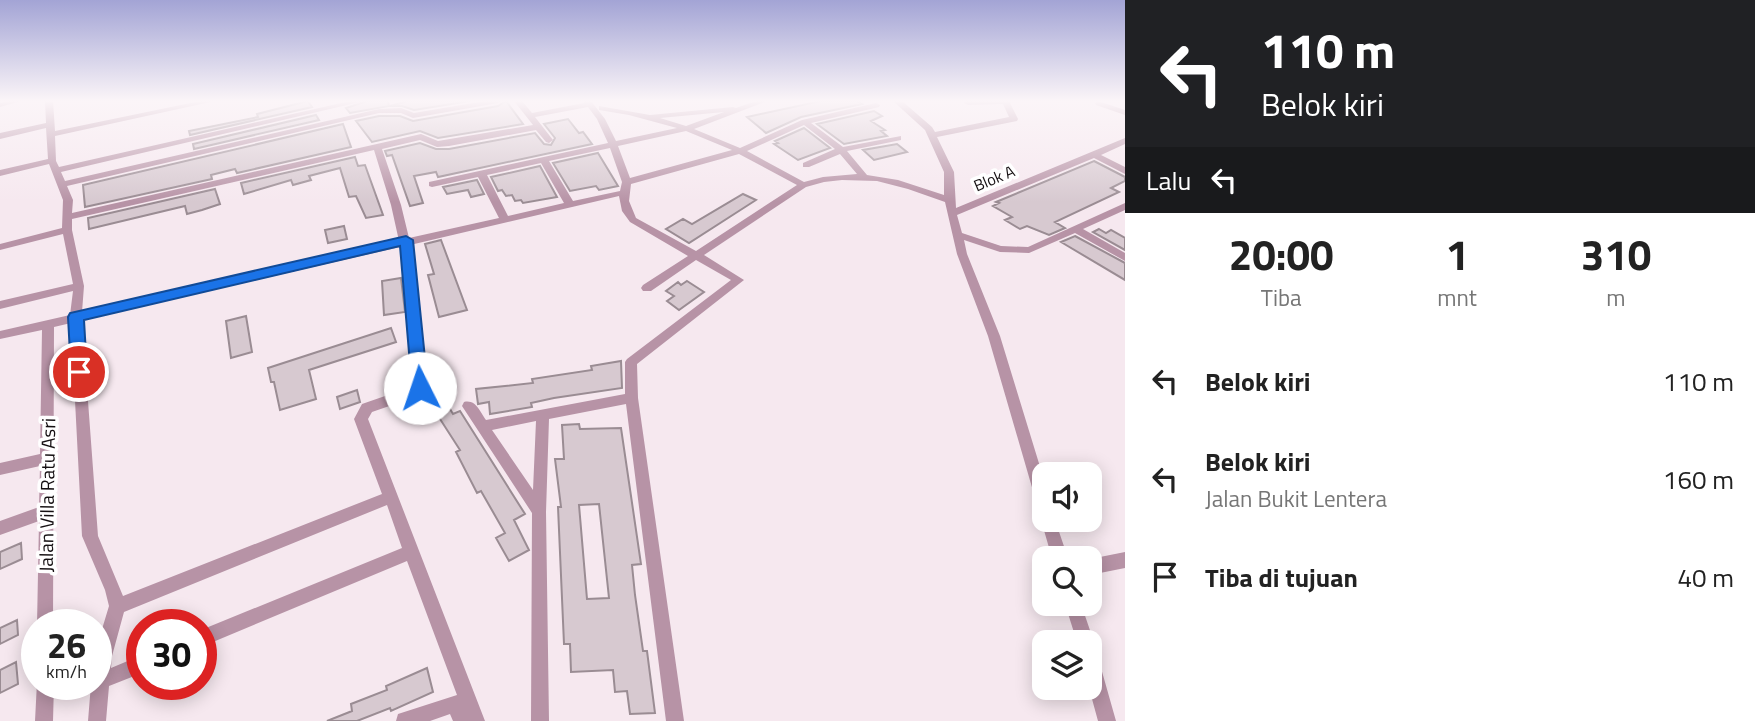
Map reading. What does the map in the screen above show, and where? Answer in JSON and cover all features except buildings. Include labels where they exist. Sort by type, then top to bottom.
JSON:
[{"type":"street","points":[[52,135],[55,166],[63,184],[69,217],[67,230],[79,286],[76,317],[90,536],[117,606],[112,627]]},
{"type":"street","points":[[0,173],[55,166],[202,135]]},
{"type":"street","points":[[63,184],[277,135]]},
{"type":"street","points":[[69,217],[421,137],[437,144],[495,135]]},
{"type":"street","points":[[544,135],[549,140]]},
{"type":"street","points":[[609,135],[615,146],[629,215],[638,225],[739,280],[631,362],[632,398],[675,721]]},
{"type":"street","points":[[432,184],[662,135]]},
{"type":"street","points":[[699,135],[740,151],[803,185]]},
{"type":"street","points":[[0,335],[406,240],[570,205],[740,151],[777,135]]},
{"type":"street","points":[[821,135],[841,150],[863,175]]},
{"type":"street","points":[[933,135],[949,172],[949,200],[956,234],[994,336],[1032,464]]},
{"type":"street","points":[[806,165],[841,150],[898,138]]},
{"type":"street","name":"Blok A","points":[[953,213],[1009,187],[1125,141]]},
{"type":"street","points":[[377,148],[391,179],[406,240],[420,388],[367,408],[361,419],[476,721]]},
{"type":"street","points":[[1095,155],[1125,171]]},
{"type":"street","points":[[544,160],[570,205]]},
{"type":"street","points":[[481,173],[505,219]]},
{"type":"street","points":[[647,288],[803,185],[828,178],[863,175],[888,178],[949,200]]},
{"type":"street","points":[[956,234],[1013,251],[1029,250],[1123,209]]},
{"type":"street","points":[[1076,229],[1125,258]]},
{"type":"street","points":[[0,247],[67,230]]},
{"type":"street","points":[[0,305],[79,286]]},
{"type":"street","name":"Jalan Villa Ratu Asri","points":[[45,609],[48,324]]},
{"type":"street","points":[[483,426],[632,398]]},
{"type":"street","points":[[469,406],[539,512]]},
{"type":"street","points":[[540,721],[539,512],[543,415]]},
{"type":"street","points":[[0,469],[47,458]]},
{"type":"street","points":[[117,606],[391,497]]},
{"type":"street","points":[[0,528],[47,511]]},
{"type":"street","points":[[217,632],[412,551]]},
{"type":"street","points":[[1102,565],[1125,560]]},
{"type":"street","points":[[44,700],[44,721]]},
{"type":"street","points":[[97,721],[98,700]]},
{"type":"street","points":[[1101,700],[1107,721]]},
{"type":"street","points":[[405,721],[455,703],[462,721]]},
{"type":"route","points":[[79,372],[76,317],[406,240],[420,388]]}]
